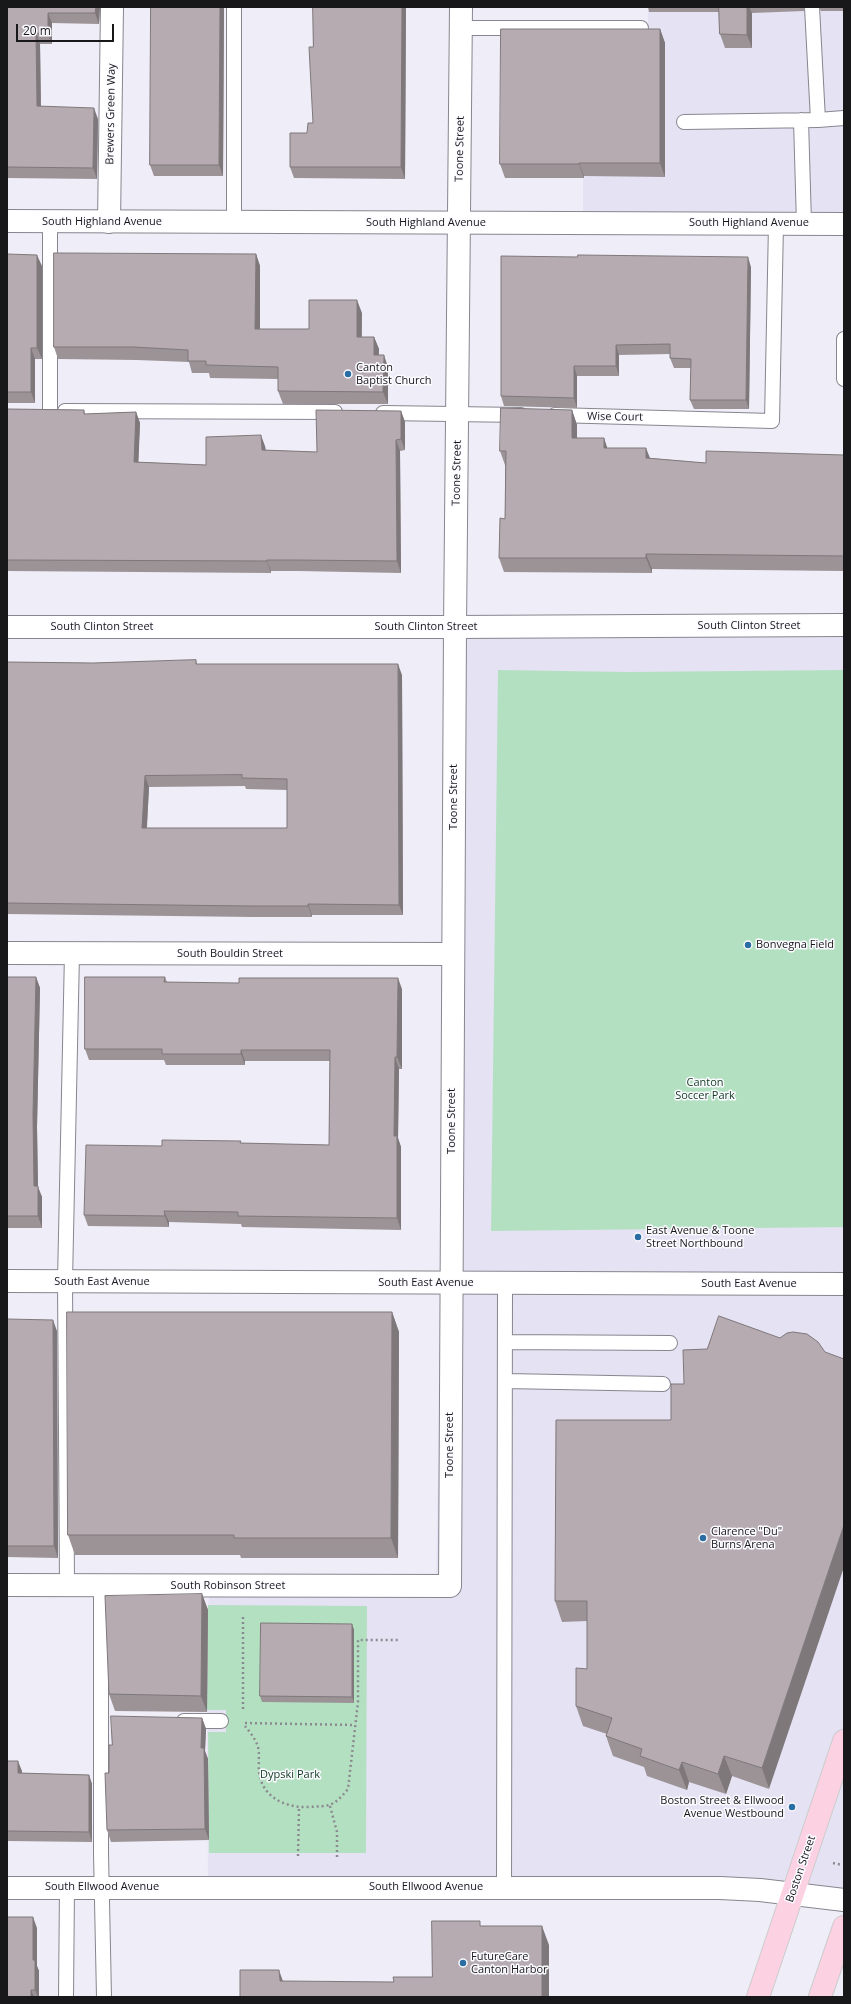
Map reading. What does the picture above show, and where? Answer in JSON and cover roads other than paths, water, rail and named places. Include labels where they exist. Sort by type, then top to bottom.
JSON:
[{"type":"main road","name":"Boston Street","points":[[758,1997],[844,1741]]},
{"type":"main road","points":[[820,1997],[844,1928]]},
{"type":"street","name":"Brewers Green Way","points":[[109,222],[112,7]]},
{"type":"street","name":"Toone Street","points":[[450,1586],[455,628],[461,7]]},
{"type":"street","name":"South Highland Avenue","points":[[7,222],[844,224]]},
{"type":"street","name":"South Clinton Street","points":[[7,627],[455,628],[844,625]]},
{"type":"street","name":"South Bouldin Street","points":[[7,953],[453,954]]},
{"type":"street","name":"South East Avenue","points":[[7,1281],[844,1284]]},
{"type":"street","name":"South Robinson Street","points":[[7,1585],[450,1586]]},
{"type":"street","name":"South Ellwood Avenue","points":[[7,1888],[504,1886],[720,1888],[844,1900]]},
{"type":"lane","points":[[234,7],[234,222]]},
{"type":"lane","points":[[812,7],[818,120]]},
{"type":"lane","points":[[461,28],[641,28]]},
{"type":"lane","points":[[684,122],[818,120],[844,118]]},
{"type":"lane","points":[[801,120],[804,224]]},
{"type":"lane","points":[[50,221],[50,411]]},
{"type":"lane","name":"Wise Court","points":[[373,413],[457,413],[772,421],[776,224]]},
{"type":"lane","points":[[844,339],[844,379]]},
{"type":"lane","points":[[36,411],[350,412]]},
{"type":"lane","points":[[67,1586],[65,1281],[72,953]]},
{"type":"lane","points":[[504,1886],[505,1283]]},
{"type":"lane","points":[[506,1342],[670,1343]]},
{"type":"lane","points":[[506,1381],[663,1384]]},
{"type":"lane","points":[[101,1586],[104,1997]]},
{"type":"lane","points":[[102,1719],[118,1720]]},
{"type":"lane","points":[[174,1721],[222,1721]]},
{"type":"lane","points":[[66,1997],[67,1887]]},
{"type":"place","name":"Canton Baptist Church","points":[[348,374]]},
{"type":"place","name":"Bonvegna Field","points":[[748,945]]},
{"type":"place","name":"East Avenue & Toone Street Northbound","points":[[638,1237]]},
{"type":"place","name":"Clarence \"Du\" Burns Arena","points":[[703,1538]]},
{"type":"place","name":"Boston Street & Ellwood Avenue Westbound","points":[[792,1807]]},
{"type":"place","name":"FutureCare Canton Harbor","points":[[463,1963]]},
{"type":"park label","name":"Canton Soccer Park","points":[[705,1089]]},
{"type":"park label","name":"Dypski Park","points":[[290,1775]]}]
